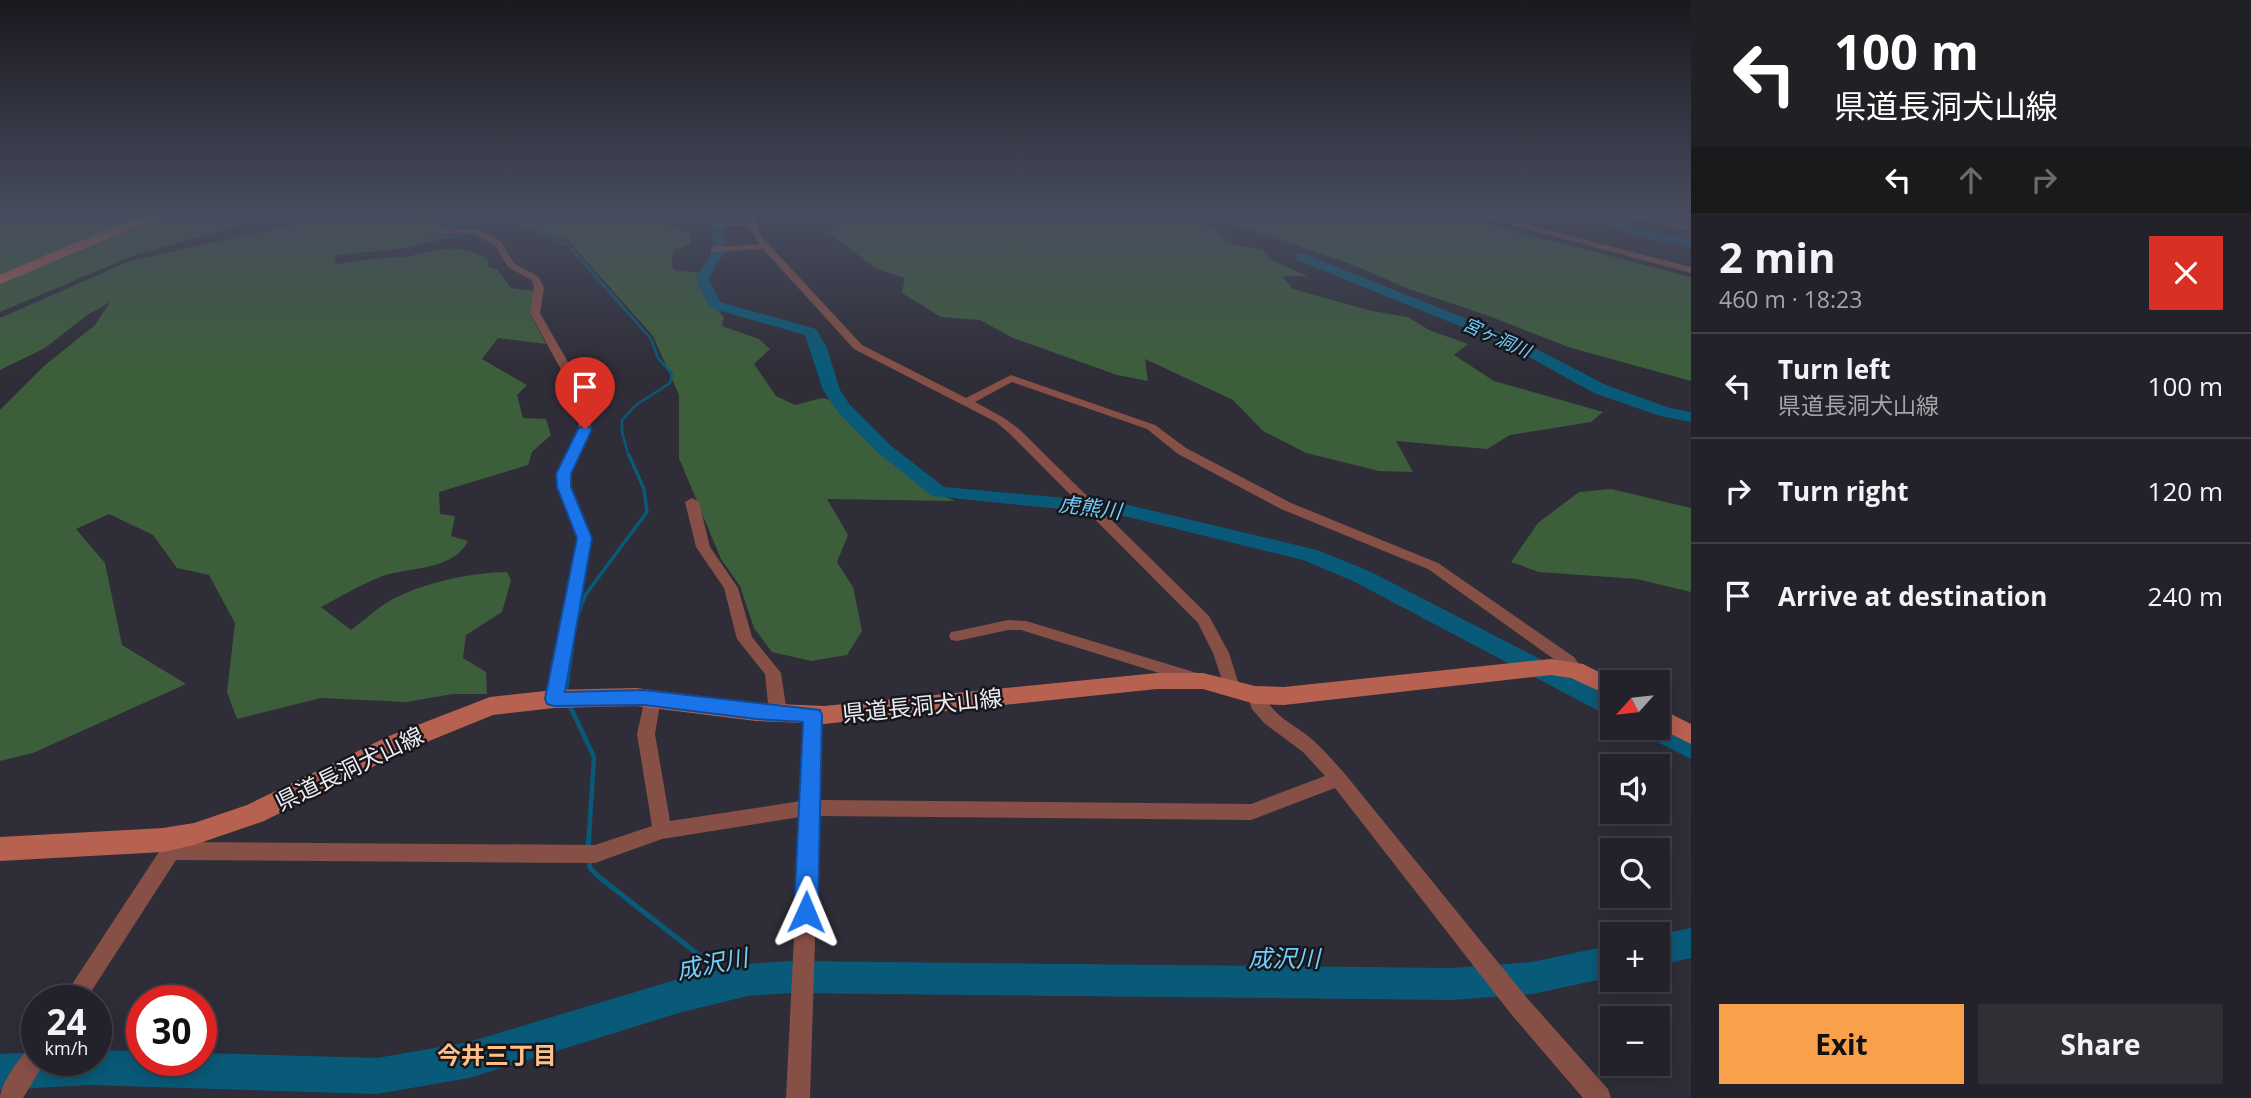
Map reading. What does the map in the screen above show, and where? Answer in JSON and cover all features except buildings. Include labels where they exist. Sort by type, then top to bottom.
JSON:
[{"type":"main road","points":[[0,280],[32,266]]},
{"type":"main road","name":"県道長洞犬山線","points":[[0,849],[175,844],[255,813],[398,743],[480,709],[564,698],[653,698],[813,715],[883,710],[1136,682],[1203,681],[1255,695],[1284,696],[1534,668],[1575,670],[1600,683]]},
{"type":"main road","points":[[1670,723],[1691,735]]},
{"type":"street","points":[[513,266],[536,279],[539,288],[535,313],[583,399],[585,429],[565,469],[563,483],[584,538],[564,698]]},
{"type":"street","points":[[783,266],[858,347],[967,402],[1016,432],[1204,620],[1221,653],[1232,688]]},
{"type":"street","points":[[967,402],[1011,378],[1151,427],[1182,451],[1286,506],[1433,566],[1457,580],[1568,661],[1575,670]]},
{"type":"street","points":[[692,502],[703,547],[731,588],[745,639],[773,673],[778,713]]},
{"type":"street","points":[[957,636],[1008,625],[1021,625],[1189,674],[1203,681]]},
{"type":"street","points":[[1255,695],[1257,706],[1266,717],[1308,746],[1339,779],[1519,1006],[1599,1098]]},
{"type":"street","points":[[653,698],[646,734],[662,831]]},
{"type":"street","points":[[797,1098],[804,998],[813,715]]},
{"type":"street","points":[[82,985],[175,844],[585,854],[662,831],[808,808],[1251,812],[1339,779]]},
{"type":"street","points":[[13,1092],[23,1076]]},
{"type":"green space","points":[[0,266],[108,266],[0,312]]},
{"type":"green space","points":[[118,266],[489,266],[497,269],[511,288],[535,291],[530,314],[546,344],[498,338],[482,359],[527,385],[517,395],[523,418],[546,419],[551,435],[532,452],[528,465],[439,492],[440,514],[455,516],[451,536],[468,541],[452,558],[380,577],[321,607],[351,630],[386,603],[414,590],[460,577],[507,572],[511,580],[502,612],[466,635],[463,658],[486,672],[487,694],[453,694],[406,702],[321,698],[237,719],[227,692],[235,623],[209,575],[177,568],[153,535],[109,514],[76,529],[105,563],[122,645],[186,684],[33,753],[0,761],[0,410],[44,366],[95,325],[110,302],[87,315],[45,348],[0,370],[0,318]]},
{"type":"green space","points":[[591,266],[672,266],[676,271],[700,272],[704,291],[724,317],[722,326],[759,339],[770,349],[754,364],[776,396],[795,405],[822,398],[836,401],[927,489],[955,501],[827,499],[848,535],[837,562],[853,587],[862,631],[847,655],[811,661],[772,652],[754,628],[740,586],[721,559],[679,458],[679,395],[653,336]]},
{"type":"green space","points":[[873,266],[1286,266],[1308,276],[1282,276],[1293,289],[1372,311],[1408,317],[1429,330],[1468,344],[1454,355],[1494,381],[1603,412],[1591,422],[1510,435],[1487,449],[1396,441],[1413,472],[1379,471],[1306,453],[1263,431],[1233,400],[1145,359],[1148,381],[1117,375],[1013,338],[980,320],[941,317],[902,293],[905,278]]},
{"type":"green space","points":[[1356,266],[1650,266],[1691,277],[1691,381],[1568,347],[1409,289]]},
{"type":"green space","points":[[1611,489],[1691,508],[1691,592],[1637,579],[1539,572],[1511,562],[1538,523],[1579,492]]},
{"type":"waterway","points":[[587,266],[651,339],[658,358],[672,374],[670,383],[636,405],[622,420],[622,432],[629,457]]},
{"type":"waterway","name":"虎熊川","points":[[710,266],[702,278],[715,305],[811,332],[816,339],[832,390],[844,408],[883,449],[939,492],[1120,509],[1310,555],[1361,576],[1600,702]]},
{"type":"waterway","name":"宮ヶ洞川","points":[[1325,266],[1514,343],[1600,389],[1666,412],[1691,417]]},
{"type":"waterway","points":[[575,622],[586,594],[647,512],[644,489],[629,455]]},
{"type":"waterway","points":[[566,691],[572,647]]},
{"type":"waterway","points":[[570,706],[594,757],[589,835]]},
{"type":"waterway","name":"虎熊川","points":[[1670,737],[1691,748]]},
{"type":"waterway","points":[[588,850],[589,834]]},
{"type":"waterway","points":[[589,861],[590,868],[599,877],[709,963],[748,980]]},
{"type":"waterway","name":"成沢川","points":[[1670,948],[1691,943]]},
{"type":"waterway","name":"成沢川","points":[[0,1072],[90,1067],[377,1076],[469,1060],[682,995],[748,980],[790,977],[1451,984],[1532,978],[1600,964]]},
{"type":"district","name":"今井三丁目","points":[[497,1054]]},
{"type":"route","points":[[585,429],[564,474],[564,487],[584,538],[554,699],[644,697],[756,712],[813,715],[806,912]]}]
